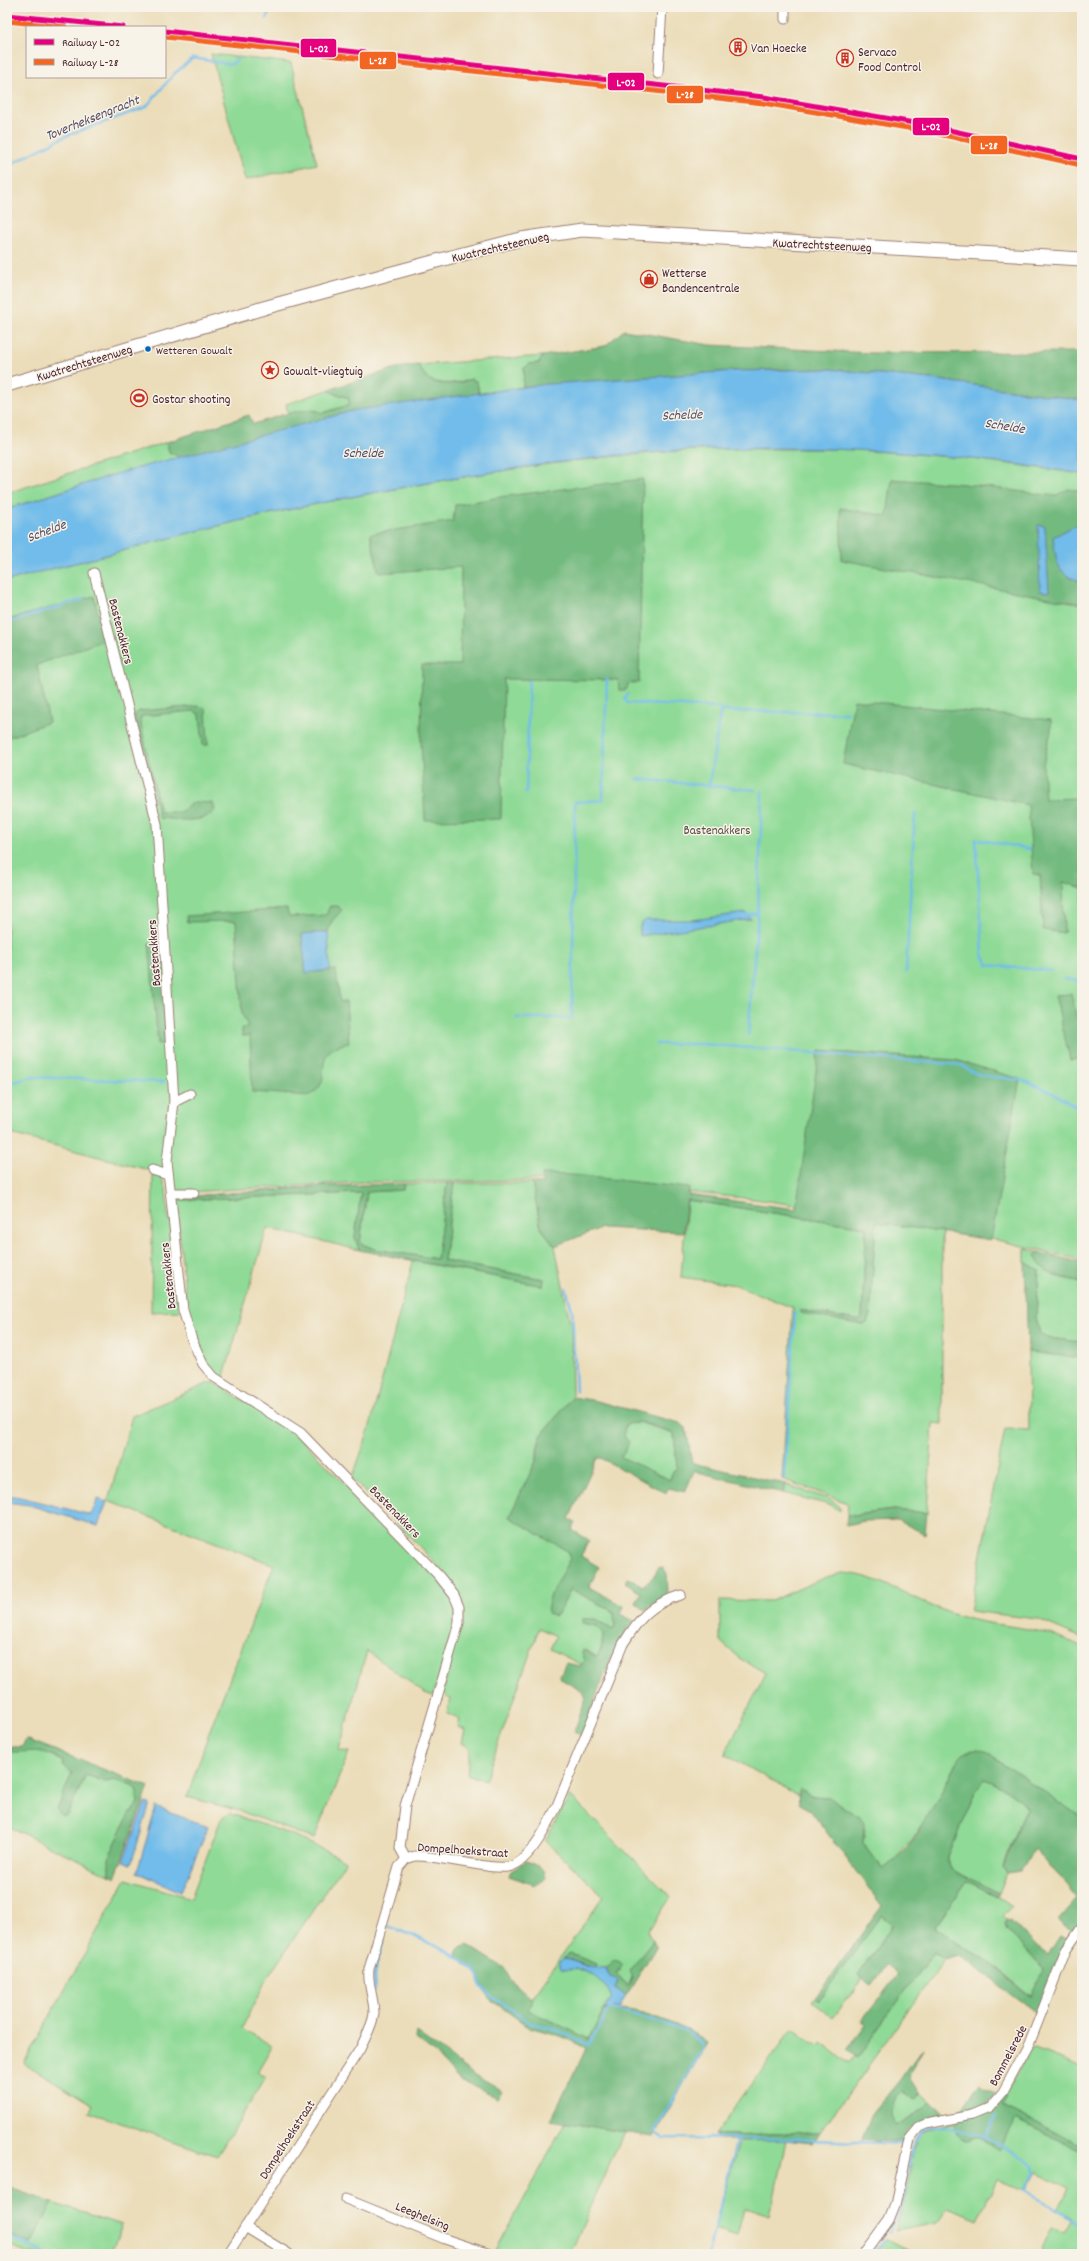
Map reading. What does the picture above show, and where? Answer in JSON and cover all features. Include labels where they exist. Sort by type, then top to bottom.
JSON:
[{"type":"street","points":[[658,74],[662,7]]},
{"type":"street","points":[[785,7],[785,19]]},
{"type":"street","name":"Kwatrechtsteenweg","points":[[7,385],[267,307],[455,256],[521,239],[582,230],[1082,259]]},
{"type":"street","name":"Bastenakkers","points":[[94,573],[157,824],[174,1102],[167,1161],[184,1310],[192,1340],[202,1364],[214,1377],[301,1433],[439,1576],[454,1595],[460,1607],[459,1623],[404,1806],[400,1848],[406,1859]]},
{"type":"street","points":[[174,1102],[190,1094]]},
{"type":"street","points":[[152,1170],[168,1175]]},
{"type":"street","points":[[171,1193],[194,1193]]},
{"type":"street","name":"Dompelhoekstraat","points":[[228,2254],[360,2048],[368,2032],[374,2013],[369,1984],[369,1969],[400,1867],[406,1859],[421,1856],[506,1868],[521,1860],[547,1826],[556,1808],[623,1644],[634,1625],[647,1612],[664,1600],[681,1595]]},
{"type":"street","name":"Bommelsrede","points":[[864,2254],[889,2220],[895,2205],[909,2138],[919,2127],[926,2124],[972,2116],[989,2108],[1003,2092],[1030,2042],[1066,1950],[1082,1927]]},
{"type":"street","name":"Leeghelsing","points":[[346,2199],[445,2239],[490,2254]]},
{"type":"street","points":[[245,2226],[289,2254]]},
{"type":"green space","points":[[211,54],[291,63],[317,164],[245,180]]},
{"type":"green space","points":[[624,330],[710,345],[872,353],[1080,352],[1082,400],[931,379],[830,369],[734,371],[523,387],[524,368],[530,364],[539,363],[543,356],[605,346]]},
{"type":"green space","points":[[543,356],[539,363],[530,364],[524,368],[523,387],[479,394],[477,382],[471,379],[451,383],[435,382],[426,377],[418,365]]},
{"type":"green space","points":[[418,365],[426,377],[435,382],[451,384],[471,379],[477,382],[479,394],[356,410],[182,458],[169,452],[167,442],[249,415],[253,424],[298,411],[307,410],[323,413],[349,405],[349,399],[328,390],[396,368]]},
{"type":"green space","points":[[328,390],[349,399],[350,405],[322,413],[313,409],[288,415],[286,404]]},
{"type":"green space","points":[[167,442],[169,452],[182,458],[119,473],[7,509],[7,493]]},
{"type":"green space","name":"Bastenakkers","points":[[727,449],[847,449],[967,458],[1082,474],[1082,1260],[997,1240],[830,1210],[754,1199],[567,1180],[363,1182],[171,1193],[168,1175],[7,1133],[7,581],[230,523],[384,491],[499,471],[575,461],[651,453]]},
{"type":"green space","points":[[643,479],[639,683],[629,683],[626,690],[619,690],[618,680],[504,679],[501,819],[425,820],[421,741],[422,665],[460,665],[461,567],[379,573],[370,534],[453,521],[455,505],[506,496]]},
{"type":"green space","points":[[892,479],[964,484],[1055,496],[1068,489],[1082,491],[1082,604],[842,560],[840,508],[887,516]]},
{"type":"green space","points":[[94,596],[104,640],[37,665],[49,722],[7,738],[7,620]]},
{"type":"green space","points":[[854,700],[1051,720],[1051,731],[1043,765],[1045,799],[1082,798],[1082,888],[1063,882],[1064,933],[1043,930],[1040,875],[1033,874],[1028,805],[843,764]]},
{"type":"green space","points":[[199,706],[206,709],[208,745],[203,745],[200,715],[194,711],[142,716],[140,720],[160,812],[180,812],[194,802],[213,803],[215,810],[204,818],[197,819],[181,820],[159,818],[134,715],[139,711]]},
{"type":"green space","points":[[330,906],[337,906],[342,910],[332,921],[328,932],[302,934],[306,972],[336,970],[340,1002],[346,1002],[349,1043],[336,1047],[328,1052],[325,1059],[322,1082],[318,1089],[309,1096],[252,1092],[250,1036],[242,1036],[242,1028],[248,1027],[242,1014],[236,921],[187,922],[186,916],[287,909],[289,917],[326,915]]},
{"type":"green space","points":[[149,944],[163,944],[168,1044],[158,1044]]},
{"type":"green space","points":[[1071,994],[1082,1038],[1082,1069],[1079,1059],[1070,1060],[1055,995]]},
{"type":"green space","points":[[819,1051],[956,1060],[1020,1079],[991,1240],[876,1222],[870,1315],[867,1323],[863,1325],[800,1313],[800,1310],[856,1320],[862,1318],[866,1227],[687,1200],[683,1232],[601,1228],[555,1246],[541,1228],[532,1183],[542,1184],[542,1174],[573,1175],[689,1188],[688,1195],[796,1209]]},
{"type":"green space","points":[[153,1174],[161,1177],[166,1188],[168,1216],[172,1226],[172,1246],[180,1311],[151,1312]]},
{"type":"green space","points":[[447,1183],[437,1259],[374,1249],[360,1242],[367,1192],[403,1190],[404,1184]]},
{"type":"green space","points":[[447,1183],[454,1183],[444,1261],[544,1279],[543,1286],[359,1250],[355,1237],[361,1193],[180,1200],[183,1197],[325,1186],[404,1184],[403,1190],[367,1192],[360,1242],[374,1249],[437,1259]]},
{"type":"green space","points":[[454,1183],[532,1183],[541,1228],[555,1246],[571,1327],[572,1397],[541,1436],[537,1449],[537,1459],[531,1473],[559,1544],[569,1552],[571,1558],[553,1593],[557,1615],[571,1589],[614,1612],[615,1626],[613,1630],[595,1619],[586,1624],[596,1626],[603,1634],[602,1646],[597,1657],[586,1650],[582,1653],[584,1661],[582,1665],[550,1649],[556,1636],[539,1628],[485,1781],[467,1774],[470,1748],[462,1743],[465,1730],[458,1727],[460,1719],[447,1713],[450,1699],[443,1693],[463,1606],[458,1594],[447,1578],[415,1541],[352,1479],[369,1430],[413,1261],[543,1286],[544,1279],[444,1261]]},
{"type":"green space","points":[[325,1186],[183,1197],[180,1200],[361,1193],[355,1237],[359,1250],[267,1228],[223,1380],[203,1360],[187,1310],[176,1203],[179,1197]]},
{"type":"green space","points":[[687,1200],[866,1227],[862,1318],[856,1320],[801,1310],[800,1312],[863,1325],[870,1315],[876,1222],[942,1232],[942,1424],[933,1423],[927,1513],[893,1510],[847,1516],[848,1505],[845,1502],[782,1479],[793,1308],[736,1285],[681,1277]]},
{"type":"green space","points":[[1025,1249],[1041,1253],[1036,1255],[1055,1276],[1082,1282],[1082,1342],[1047,1338],[1040,1335],[1036,1317],[1039,1271],[1025,1262]]},
{"type":"green space","points":[[1041,1253],[1082,1263],[1082,1282],[1061,1277],[1042,1267],[1035,1255]]},
{"type":"green space","points":[[1025,1262],[1039,1270],[1036,1317],[1040,1334],[1047,1338],[1082,1342],[1082,1358],[1028,1352]]},
{"type":"green space","points":[[1028,1352],[1082,1358],[1082,1638],[1037,1619],[970,1611],[1005,1429],[1029,1430]]},
{"type":"green space","points":[[209,1383],[215,1383],[291,1430],[440,1581],[454,1602],[456,1617],[433,1696],[425,1693],[367,1651],[339,1750],[349,1752],[314,1839],[240,1811],[187,1797],[212,1724],[274,1565],[108,1501],[132,1416]]},
{"type":"green space","points":[[572,1397],[592,1400],[680,1423],[686,1428],[692,1463],[785,1484],[783,1493],[694,1471],[685,1492],[668,1488],[666,1493],[601,1458],[597,1458],[569,1519],[575,1523],[572,1530],[589,1540],[581,1556],[599,1567],[589,1587],[623,1606],[620,1614],[634,1621],[617,1647],[610,1662],[598,1691],[583,1736],[574,1732],[586,1698],[583,1692],[561,1679],[560,1675],[566,1663],[580,1666],[584,1661],[582,1653],[583,1650],[597,1657],[602,1646],[603,1633],[596,1626],[582,1623],[582,1619],[595,1619],[613,1630],[615,1626],[614,1612],[571,1589],[557,1615],[555,1616],[548,1613],[548,1606],[552,1592],[570,1558],[569,1552],[509,1517],[537,1459],[541,1436]],"holes":[[[638,1422],[658,1427],[674,1434],[677,1467],[672,1473],[670,1480],[621,1457],[626,1450],[629,1441],[624,1436],[625,1426],[628,1423]]]},
{"type":"green space","points":[[638,1422],[674,1434],[677,1467],[672,1473],[670,1480],[620,1457],[626,1450],[624,1435],[625,1428],[627,1425]]},
{"type":"green space","points":[[785,1484],[831,1500],[840,1507],[840,1511],[830,1505],[783,1493]]},
{"type":"green space","points":[[893,1510],[927,1513],[925,1534],[897,1520],[863,1521],[846,1525],[847,1516]]},
{"type":"green space","points":[[663,1567],[667,1574],[668,1593],[645,1610],[636,1603],[641,1593],[625,1583],[627,1578],[643,1586],[654,1577],[658,1568]]},
{"type":"green space","points":[[842,1573],[855,1574],[869,1578],[895,1588],[934,1607],[964,1618],[1048,1634],[1065,1639],[1082,1647],[1082,1818],[991,1755],[956,1762],[942,1792],[926,1820],[907,1845],[883,1869],[863,1843],[865,1830],[860,1818],[833,1800],[798,1792],[799,1796],[725,1754],[766,1673],[739,1658],[720,1641],[720,1600],[771,1601],[826,1577]]},
{"type":"green space","points":[[26,1739],[149,1787],[115,1878],[109,1873],[109,1857],[130,1812],[133,1813],[138,1802],[137,1790],[132,1786],[114,1780],[106,1782],[86,1775],[67,1815],[62,1816],[57,1810],[72,1773],[63,1766],[64,1762],[49,1754],[36,1751],[7,1752],[7,1747],[22,1747]]},
{"type":"green space","points":[[972,1749],[979,1749],[991,1755],[1082,1818],[1082,1923],[1072,1932],[1058,1920],[1077,1898],[1053,1868],[1035,1849],[1020,1871],[1007,1873],[1003,1868],[1026,1809],[1020,1800],[1014,1795],[995,1783],[984,1779],[976,1790],[948,1856],[948,1864],[950,1869],[999,1893],[997,1896],[967,1881],[935,1927],[969,1951],[985,1959],[1031,1997],[1043,1969],[1007,1929],[1005,1923],[1011,1920],[1038,1948],[1048,1955],[1060,1936],[1067,1940],[1054,1969],[1038,2014],[959,1955],[945,1959],[933,1953],[857,2058],[847,2050],[866,2024],[862,2021],[898,1974],[886,1965],[871,1985],[858,1976],[893,1924],[882,1915],[818,2001],[815,1998],[882,1906],[810,1810],[799,1804],[798,1791],[800,1790],[813,1796],[829,1797],[860,1818],[864,1823],[863,1843],[883,1869],[905,1850],[918,1833],[947,1782],[956,1762],[962,1754]]},
{"type":"green space","points":[[34,1750],[45,1752],[64,1762],[63,1766],[72,1773],[57,1810],[67,1815],[86,1775],[106,1782],[114,1780],[132,1786],[137,1790],[138,1802],[133,1813],[130,1812],[109,1873],[111,1876],[7,1826],[7,1752]]},
{"type":"green space","points":[[984,1779],[995,1783],[1014,1795],[1020,1800],[1026,1809],[1005,1860],[1003,1868],[1007,1873],[999,1893],[950,1869],[948,1864],[948,1856],[976,1790]]},
{"type":"green space","points":[[570,1796],[671,1897],[648,1931],[653,1941],[630,1971],[632,1978],[628,1986],[616,1973],[621,1970],[609,1965],[605,1968],[595,1968],[596,1964],[571,1954],[564,1958],[569,1970],[582,1970],[601,1981],[610,1993],[612,1999],[605,2006],[590,2040],[527,2010],[532,2002],[531,1998],[604,1896],[545,1841]]},
{"type":"green space","points":[[229,1813],[293,1835],[346,1861],[266,1980],[242,2028],[272,2046],[257,2072],[266,2077],[217,2156],[89,2112],[93,2105],[24,2063],[126,1879],[191,1898],[221,1819]]},
{"type":"green space","points":[[526,1861],[542,1869],[546,1878],[535,1885],[509,1876],[511,1870]]},
{"type":"green space","points":[[967,1881],[997,1896],[1012,1907],[1003,1916],[1008,1920],[1005,1924],[1007,1929],[1043,1969],[1032,1997],[985,1959],[969,1951],[935,1927]]},
{"type":"green space","points":[[882,1915],[893,1924],[858,1976],[863,1979],[833,2018],[812,2002],[815,1998],[818,2001]]},
{"type":"green space","points":[[653,1941],[656,1947],[626,1996],[615,1988],[617,1980],[610,1976],[605,1968],[614,1960],[620,1962],[623,1965],[616,1973],[628,1986],[632,1978],[629,1971]]},
{"type":"green space","points":[[468,1945],[504,1968],[510,1979],[531,1998],[532,2002],[528,2010],[589,2039],[604,2009],[617,2009],[644,2013],[658,2018],[684,2029],[707,2043],[653,2137],[551,2120],[586,2048],[561,2036],[529,2027],[490,1999],[481,1986],[479,1977],[474,1970],[457,1958],[458,1949]]},
{"type":"green space","points":[[933,1953],[945,1959],[820,2133],[715,2135],[793,2028],[818,2046],[821,2043],[849,2064],[855,2056],[857,2058]]},
{"type":"green space","points":[[570,1954],[596,1964],[595,1968],[564,1958]]},
{"type":"green space","points":[[417,2033],[474,2075],[502,2091],[497,2098],[458,2079],[434,2053],[416,2039]]},
{"type":"green space","points":[[1032,2048],[1082,2067],[1082,2254],[1040,2254],[1052,2228],[1064,2233],[1072,2218],[1058,2210],[1069,2188],[1036,2172],[1026,2190],[997,2180],[977,2220],[949,2208],[938,2223],[895,2231],[906,2194],[913,2151],[924,2131],[955,2122],[970,2140],[977,2137],[986,2142],[1015,2119],[1079,2150],[1080,2145],[1002,2106],[1007,2098],[1004,2097]]},
{"type":"green space","points":[[922,2049],[909,2077],[919,2093],[914,2100],[902,2091],[895,2100],[890,2114],[894,2124],[899,2124],[924,2109],[931,2101],[946,2117],[933,2119],[914,2126],[903,2142],[862,2139],[873,2112],[899,2081]]},
{"type":"green space","points":[[979,2083],[997,2094],[987,2105],[965,2114],[962,2110]]},
{"type":"green space","points":[[902,2091],[914,2100],[919,2093],[931,2101],[924,2109],[899,2124],[894,2124],[889,2114],[897,2096]]},
{"type":"green space","points":[[1004,2097],[1007,2098],[1002,2106],[1081,2145],[1079,2150],[1015,2119],[1000,2150],[979,2138],[966,2141],[959,2136],[955,2127],[955,2122]]},
{"type":"green space","points":[[566,2122],[624,2132],[570,2254],[503,2254],[495,2252]]},
{"type":"green space","points":[[820,2133],[812,2143],[786,2140],[719,2140],[715,2135]]},
{"type":"green space","points":[[786,2140],[770,2216],[745,2208],[738,2236],[714,2229],[739,2141]]},
{"type":"green space","points":[[7,2187],[53,2203],[31,2244],[7,2234]]},
{"type":"green space","points":[[53,2203],[122,2225],[110,2254],[53,2254],[48,2252],[46,2254],[29,2254],[7,2244],[7,2234],[31,2244]]},
{"type":"green space","points":[[886,2239],[920,2254],[874,2254]]},
{"type":"water","name":"Schelde","points":[[830,369],[931,379],[1082,400],[1082,474],[980,460],[878,451],[775,448],[641,453],[489,473],[311,505],[234,522],[7,581],[7,509],[119,473],[356,410],[547,384],[734,371]]},
{"type":"water","points":[[1082,522],[1082,581],[1067,576],[1062,571],[1055,553],[1053,537]]},
{"type":"water","points":[[1038,525],[1045,526],[1049,592],[1040,591]]},
{"type":"water","points":[[746,913],[751,919],[640,936],[640,925],[646,920],[692,920]]},
{"type":"water","points":[[328,932],[330,970],[306,973],[302,934]]},
{"type":"water","points":[[7,1495],[91,1515],[98,1499],[107,1502],[98,1526],[29,1505],[7,1502]]},
{"type":"water","points":[[145,1803],[150,1804],[131,1864],[123,1861]]},
{"type":"water","points":[[156,1807],[208,1827],[181,1892],[137,1872]]},
{"type":"water","points":[[564,1958],[586,1966],[605,1968],[610,1976],[618,1980],[615,1988],[626,1996],[620,2007],[604,2009],[612,1999],[607,1989],[593,1976],[582,1970],[561,1969],[559,1962]]},
{"type":"waterway","name":"Toverheksengracht","points":[[266,19],[271,7]]},
{"type":"waterway","name":"Toverheksengracht","points":[[7,166],[66,136],[146,107],[174,74],[193,58],[228,64],[232,64],[238,59]]},
{"type":"waterway","points":[[7,623],[84,599]]},
{"type":"waterway","points":[[516,1018],[572,1018],[575,802],[603,800],[607,679]]},
{"type":"waterway","points":[[526,793],[529,681]]},
{"type":"waterway","points":[[627,694],[625,699],[628,703],[721,708],[709,785]]},
{"type":"waterway","points":[[721,711],[848,713]]},
{"type":"waterway","points":[[637,779],[755,790]]},
{"type":"waterway","points":[[748,1035],[758,913],[762,792]]},
{"type":"waterway","points":[[906,972],[915,814]]},
{"type":"waterway","points":[[1029,849],[976,839],[983,955],[988,965],[1051,971]]},
{"type":"waterway","points":[[748,915],[758,913]]},
{"type":"waterway","points":[[1064,979],[1082,981]]},
{"type":"waterway","points":[[656,1044],[702,1044],[962,1065],[969,1070],[984,1076],[1027,1082],[1055,1094],[1082,1110]]},
{"type":"waterway","points":[[11,1083],[31,1077],[164,1082]]},
{"type":"waterway","points":[[566,1288],[572,1310],[576,1391]]},
{"type":"waterway","points":[[784,1478],[795,1313]]},
{"type":"waterway","points":[[388,1926],[438,1947],[464,1962],[474,1969],[479,1977],[481,1986],[492,1997],[534,2024],[552,2028],[589,2045],[610,2008],[675,2028],[698,2041],[703,2048],[654,2132],[663,2138],[791,2139],[904,2144]]},
{"type":"waterway","points":[[375,1990],[374,1975],[384,1938]]},
{"type":"waterway","points":[[984,2138],[996,2116]]},
{"type":"waterway","points":[[889,2232],[902,2202],[912,2149],[920,2132],[926,2128],[935,2127],[954,2129],[981,2137],[999,2144],[1017,2154],[1033,2166],[1034,2173],[1025,2189],[1028,2193],[1052,2206],[1082,2227]]},
{"type":"waterway","points":[[708,2254],[737,2138]]},
{"type":"waterway","points":[[7,2236],[46,2254]]},
{"type":"waterway","points":[[872,2254],[884,2240]]},
{"type":"rail line","name":"L-02","points":[[7,15],[113,26]]},
{"type":"rail line","name":"L-28","points":[[7,21],[55,26]]},
{"type":"rail line","name":"L-02","points":[[166,31],[764,97],[926,125],[1082,159]]},
{"type":"rail line","name":"L-28","points":[[166,37],[763,103],[925,131],[1081,165]]},
{"type":"place","name":"Van Hoecke","points":[[738,47]]},
{"type":"place","name":"Servaco Food Control","points":[[845,58]]},
{"type":"place","name":"Wetterse Bandencentrale","points":[[649,279]]},
{"type":"place","name":"Wetteren Gowalt","points":[[148,349]]},
{"type":"place","name":"Gowalt-vliegtuig","points":[[270,370]]},
{"type":"place","name":"Gostar shooting","points":[[139,398]]}]
